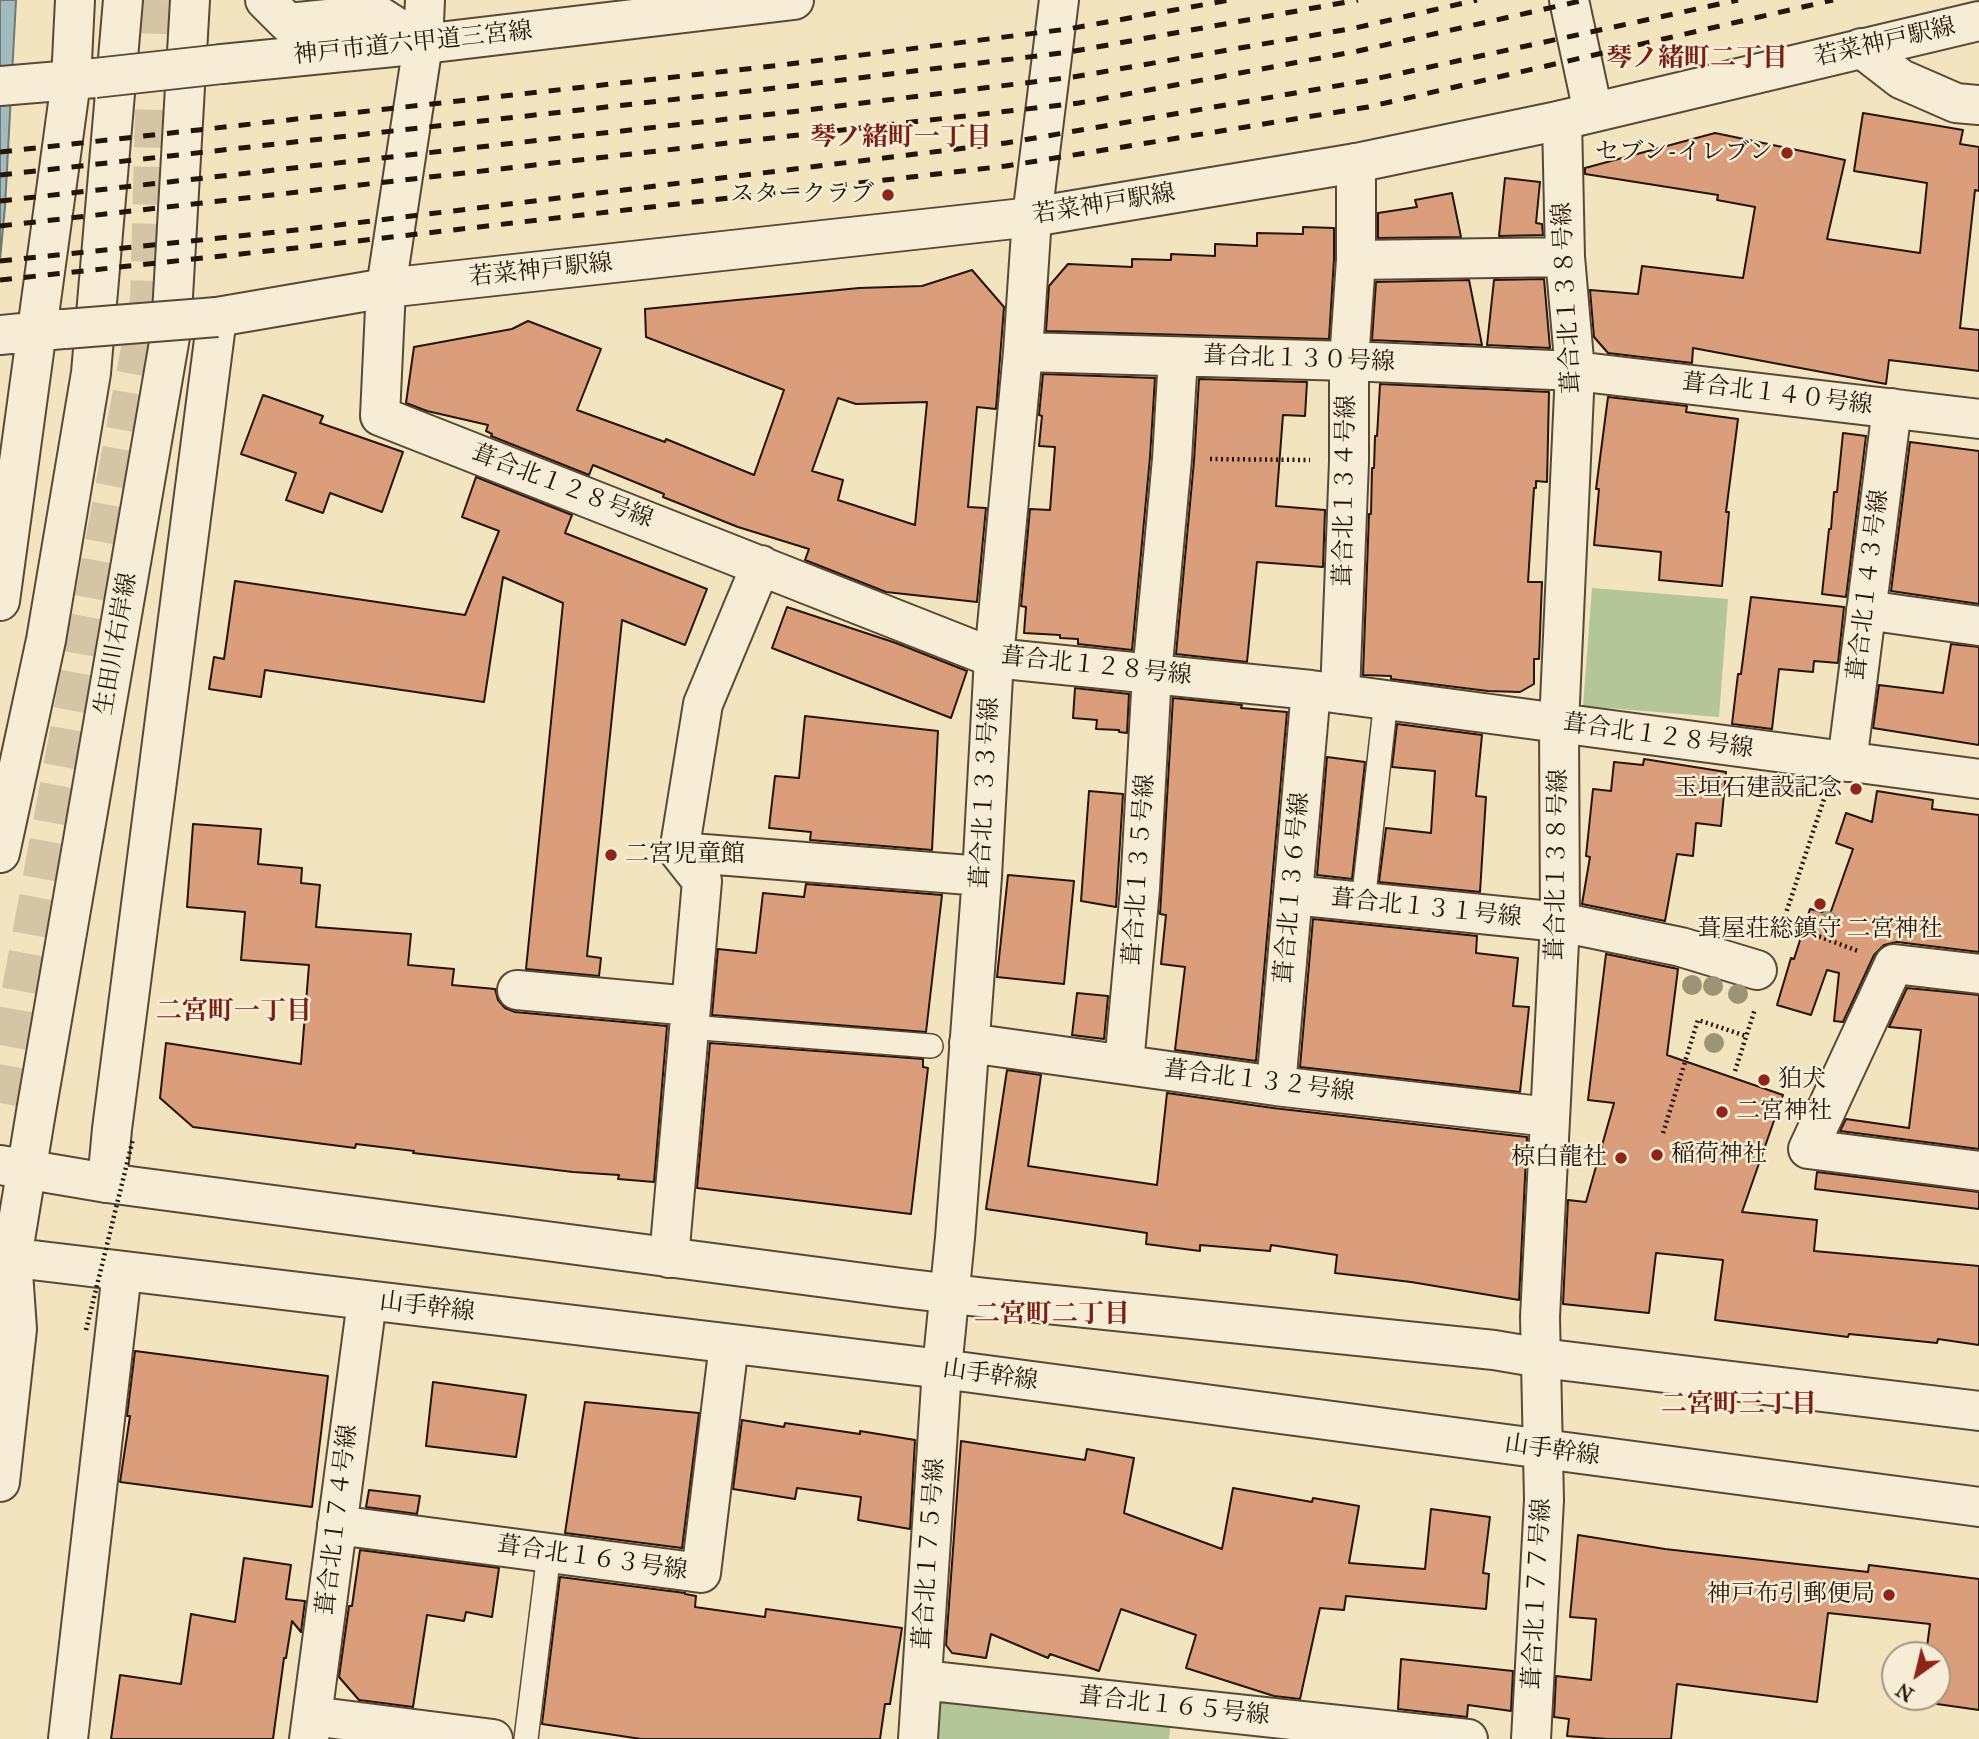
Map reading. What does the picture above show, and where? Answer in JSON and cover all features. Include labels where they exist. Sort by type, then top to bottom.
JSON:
[{"type":"street","points":[[0,601],[51,329],[83,80],[75,0]]},
{"type":"street","points":[[0,853],[46,640],[91,373],[123,0]]},
{"type":"street","name":"生田川右岸線","points":[[0,1482],[17,1329],[4,1265],[14,1167],[36,1112],[171,331],[190,0]]},
{"type":"street","points":[[265,0],[288,23],[376,14],[423,44]]},
{"type":"street","points":[[386,288],[423,44],[425,0]]},
{"type":"street","name":"神戸市道六甲道三宮線","points":[[16,85],[423,44],[794,0]]},
{"type":"street","name":"葺合北１３３号線","points":[[942,1369],[982,876],[994,657],[1023,352],[1032,217],[1059,0]]},
{"type":"street","name":"葺合北１３８号線","points":[[1541,1358],[1540,1317],[1560,922],[1559,724],[1575,371],[1564,257],[1577,116],[1569,0]]},
{"type":"street","name":"若菜神戸駅線","points":[[51,329],[217,317],[386,288],[1032,217],[1356,163],[1577,116],[1979,21]]},
{"type":"street","points":[[1861,48],[1901,79],[1956,103],[1979,105]]},
{"type":"street","name":"葺合北１３４号線","points":[[1325,692],[1349,461],[1349,361],[1356,260],[1356,163]]},
{"type":"street","points":[[1356,260],[1564,257]]},
{"type":"street","name":"葺合北１２８号線","points":[[386,288],[380,416],[994,657],[1325,692],[1979,779]]},
{"type":"street","points":[[107,1184],[217,317]]},
{"type":"street","points":[[0,335],[51,329]]},
{"type":"street","name":"葺合北１３０号線","points":[[1023,352],[1349,361],[1575,371]]},
{"type":"street","name":"葺合北１３５号線","points":[[1124,1065],[1140,889],[1152,674],[1172,459],[1178,357]]},
{"type":"street","name":"葺合北１４０号線","points":[[1575,371],[1979,419]]},
{"type":"street","name":"葺合北１４３号線","points":[[1847,762],[1892,408]]},
{"type":"street","points":[[669,1258],[702,881],[679,852],[703,704],[761,565]]},
{"type":"street","points":[[1867,610],[1979,626]]},
{"type":"street","name":"葺合北１３６号線","points":[[1276,1086],[1293,895],[1325,692]]},
{"type":"street","points":[[679,852],[982,876]]},
{"type":"street","name":"葺合北１３１号線","points":[[1293,895],[1560,922],[1681,947],[1764,972]]},
{"type":"street","points":[[1979,974],[1894,964],[1808,1149],[1979,1171]]},
{"type":"street","points":[[517,990],[690,1017]]},
{"type":"street","name":"葺合北１３２号線","points":[[969,1044],[1276,1086],[1549,1117]]},
{"type":"street","points":[[14,1167],[107,1184],[950,1293],[1494,1350],[1979,1411]]},
{"type":"street","name":"山手幹線","points":[[4,1265],[121,1272],[942,1369],[1979,1507]]},
{"type":"street","points":[[68,1739],[121,1272]]},
{"type":"street","name":"葺合北１７４号線","points":[[311,1727],[367,1301]]},
{"type":"street","name":"葺合北１６３号線","points":[[337,1525],[701,1573],[729,1344]]},
{"type":"street","name":"葺合北１７７号線","points":[[1531,1739],[1544,1500],[1541,1358]]},
{"type":"street","name":"葺合北１７５号線","points":[[918,1739],[942,1369]]},
{"type":"street","name":"葺合北１６５号線","points":[[922,1680],[1468,1739]]},
{"type":"street","points":[[311,1727],[493,1739]]},
{"type":"lane","points":[[1363,902],[1386,701]]},
{"type":"lane","points":[[690,1017],[931,1046]]},
{"type":"lane","points":[[526,1739],[549,1553]]},
{"type":"path","points":[[1172,459],[1349,461]]},
{"type":"path","points":[[1735,1071],[1764,972],[1824,799]]},
{"type":"path","points":[[1783,923],[1870,955]]},
{"type":"path","points":[[1663,1133],[1698,1020],[1746,1036]]},
{"type":"path","points":[[86,1330],[133,1139]]},
{"type":"green space","points":[[1592,588],[1728,599],[1719,717],[1583,706]]},
{"type":"green space","points":[[939,1701],[1171,1721],[1169,1739],[928,1739]]},
{"type":"water","points":[[0,0],[16,0],[0,260]]},
{"type":"building","points":[[1863,113],[1963,130],[1960,144],[1979,147],[1979,191],[1975,190],[1960,328],[1979,330],[1979,371],[1889,360],[1886,384],[1693,348],[1692,363],[1608,353],[1594,337],[1590,290],[1638,294],[1642,266],[1743,278],[1755,207],[1717,200],[1718,195],[1585,174],[1585,168],[1715,133],[1845,160],[1827,239],[1920,253],[1927,183],[1854,171]]},
{"type":"building","points":[[1505,178],[1540,182],[1536,223],[1542,224],[1543,235],[1499,236]]},
{"type":"building","points":[[1452,193],[1461,237],[1378,238],[1378,213],[1417,207],[1415,200]]},
{"type":"building","points":[[1303,227],[1334,228],[1329,339],[1046,331],[1049,286],[1068,264],[1132,267],[1132,259],[1171,260],[1171,254],[1215,256],[1215,244],[1257,246],[1257,233],[1303,234]]},
{"type":"building","points":[[972,270],[1004,307],[996,409],[977,407],[968,507],[986,508],[977,602],[886,592],[805,560],[809,549],[738,527],[593,465],[589,475],[491,436],[492,434],[486,431],[488,425],[427,411],[406,403],[414,347],[512,329],[528,321],[601,349],[577,410],[665,442],[666,439],[754,475],[784,390],[646,337],[645,309],[859,288],[922,286]],"holes":[[[838,398],[856,404],[927,402],[915,525],[838,500],[843,480],[812,471]]]},
{"type":"building","points":[[1544,279],[1550,348],[1487,345],[1494,280]]},
{"type":"building","points":[[1469,280],[1482,345],[1372,340],[1376,282]]},
{"type":"building","points":[[1043,374],[1155,378],[1132,650],[1078,644],[1078,639],[1060,638],[1060,635],[1024,633],[1026,607],[1021,606],[1030,509],[1050,510],[1055,447],[1039,446]]},
{"type":"building","points":[[1199,379],[1307,382],[1305,416],[1283,415],[1276,506],[1325,510],[1323,567],[1257,562],[1247,662],[1176,654]]},
{"type":"building","points":[[1380,384],[1549,392],[1547,482],[1536,481],[1534,488],[1528,582],[1542,582],[1539,659],[1534,659],[1534,684],[1520,692],[1488,691],[1391,679],[1391,676],[1363,675],[1369,514]]},
{"type":"building","points":[[263,395],[323,416],[320,423],[403,452],[382,512],[330,493],[323,513],[286,500],[296,473],[241,454]]},
{"type":"building","points":[[1608,397],[1687,406],[1686,412],[1738,419],[1726,512],[1729,512],[1722,586],[1659,580],[1661,552],[1594,545],[1599,489],[1596,489]]},
{"type":"building","points":[[1843,433],[1866,436],[1846,597],[1822,594]]},
{"type":"building","points":[[1910,442],[1979,451],[1979,604],[1891,591]]},
{"type":"building","points":[[476,477],[572,515],[565,533],[707,589],[685,645],[622,620],[587,956],[601,958],[599,976],[526,969],[563,603],[503,577],[484,702],[265,670],[261,697],[209,689],[214,657],[224,659],[235,581],[465,615],[499,531],[462,517]]},
{"type":"building","points":[[1751,597],[1844,607],[1838,663],[1814,661],[1813,672],[1779,669],[1772,729],[1732,724]]},
{"type":"building","points":[[787,607],[896,643],[967,671],[951,718],[772,648]]},
{"type":"building","points":[[1951,644],[1979,647],[1979,745],[1873,728],[1879,685],[1943,693]]},
{"type":"building","points":[[1075,688],[1129,694],[1127,733],[1096,729],[1097,720],[1073,718]]},
{"type":"building","points":[[1173,698],[1287,712],[1256,1061],[1175,1050],[1185,967],[1161,964],[1166,915],[1160,914]]},
{"type":"building","points":[[805,716],[938,731],[932,850],[810,840],[811,832],[769,828],[775,776],[799,778]]},
{"type":"building","points":[[1397,724],[1482,735],[1476,796],[1486,797],[1480,892],[1379,882],[1386,828],[1431,833],[1435,771],[1392,767]]},
{"type":"building","points":[[1327,757],[1365,762],[1352,879],[1317,875]]},
{"type":"building","points":[[1644,759],[1726,772],[1721,826],[1696,823],[1693,856],[1677,854],[1665,921],[1582,904],[1590,857],[1586,856],[1593,789],[1611,791],[1614,762],[1643,765]]},
{"type":"building","points":[[1089,791],[1123,794],[1116,907],[1081,901]]},
{"type":"building","points":[[1877,791],[1933,800],[1932,809],[1979,815],[1979,952],[1897,942],[1884,945],[1874,955],[1843,1022],[1834,1021],[1839,973],[1827,970],[1811,1015],[1777,1005],[1810,909],[1830,914],[1853,849],[1836,843],[1846,813],[1872,822]]},
{"type":"building","points":[[193,824],[261,829],[258,864],[302,868],[301,883],[320,885],[316,927],[411,934],[408,965],[454,969],[452,985],[495,989],[498,1000],[505,1008],[515,1012],[667,1026],[654,1182],[618,1179],[619,1175],[573,1172],[356,1144],[355,1148],[193,1127],[160,1098],[166,1043],[301,1064],[309,965],[241,960],[245,912],[187,907]]},
{"type":"building","points":[[1008,875],[1074,881],[1064,984],[997,977]]},
{"type":"building","points":[[806,884],[942,895],[926,1032],[712,1015],[718,949],[756,953],[763,893],[804,897]]},
{"type":"building","points":[[1313,919],[1477,936],[1476,953],[1518,958],[1513,1006],[1529,1007],[1520,1092],[1300,1067]]},
{"type":"building","points":[[1606,954],[1678,969],[1667,1055],[1783,1095],[1742,1212],[1817,1220],[1814,1251],[1979,1266],[1979,1345],[1938,1339],[1937,1343],[1849,1334],[1848,1337],[1715,1320],[1723,1260],[1656,1253],[1649,1313],[1563,1304],[1568,1200],[1586,1202],[1614,1103],[1588,1100]]},
{"type":"building","points":[[1907,988],[1979,995],[1979,1149],[1840,1131],[1846,1119],[1909,1128],[1921,1030],[1889,1027]]},
{"type":"building","points":[[1077,993],[1108,996],[1104,1039],[1072,1035]]},
{"type":"building","points":[[710,1043],[923,1059],[923,1067],[928,1068],[911,1214],[697,1188]]},
{"type":"building","points":[[1007,1070],[1041,1075],[1028,1166],[1157,1185],[1167,1093],[1527,1137],[1519,1300],[1411,1282],[1335,1273],[1337,1255],[1271,1245],[1270,1251],[1200,1245],[1200,1251],[1146,1244],[1147,1233],[986,1209]]},
{"type":"building","points":[[1817,1172],[1979,1192],[1979,1209],[1815,1189]]},
{"type":"building","points":[[135,1351],[328,1376],[312,1507],[120,1482],[130,1416],[127,1416]]},
{"type":"building","points":[[433,1382],[526,1395],[516,1457],[426,1446]]},
{"type":"building","points":[[585,1402],[699,1413],[682,1548],[565,1533]]},
{"type":"building","points":[[742,1420],[784,1427],[785,1423],[860,1434],[860,1431],[915,1440],[910,1529],[858,1520],[861,1497],[797,1488],[795,1499],[733,1489]]},
{"type":"building","points":[[961,1441],[1085,1460],[1087,1449],[1134,1458],[1124,1513],[1222,1549],[1233,1488],[1312,1502],[1313,1498],[1359,1506],[1349,1563],[1425,1569],[1431,1509],[1490,1517],[1483,1573],[1489,1574],[1486,1609],[1346,1596],[1344,1610],[1320,1608],[1300,1699],[1274,1696],[1186,1668],[1196,1635],[1121,1609],[1099,1671],[1050,1654],[1048,1658],[991,1634],[986,1658],[952,1653],[946,1645]]},
{"type":"building","points":[[369,1490],[420,1496],[417,1514],[366,1507]]},
{"type":"building","points":[[1578,1535],[1665,1549],[1868,1572],[1869,1565],[1979,1579],[1979,1710],[1951,1706],[1951,1641],[1928,1641],[1930,1624],[1828,1613],[1817,1702],[1677,1684],[1671,1739],[1567,1736],[1569,1719],[1554,1717],[1556,1676],[1591,1680],[1596,1619],[1570,1617]]},
{"type":"building","points":[[360,1550],[499,1568],[492,1617],[466,1612],[464,1621],[427,1615],[413,1707],[359,1700],[339,1677]]},
{"type":"building","points":[[244,1558],[291,1565],[286,1599],[305,1601],[301,1632],[292,1621],[273,1739],[111,1739],[120,1675],[181,1684],[191,1614],[235,1622]]},
{"type":"building","points":[[560,1577],[685,1593],[696,1596],[695,1607],[765,1617],[766,1609],[902,1628],[890,1704],[885,1704],[880,1739],[641,1739],[542,1724]]},
{"type":"building","points":[[1401,1659],[1513,1671],[1511,1711],[1468,1705],[1467,1717],[1398,1709]]},
{"type":"tunnel","points":[[0,1103],[149,300],[157,0]]},
{"type":"railway","points":[[0,152],[782,65],[1068,29],[1230,0]]},
{"type":"railway","points":[[0,175],[785,87],[1069,52],[1358,0]]},
{"type":"railway","points":[[0,201],[790,112],[1073,77],[1355,28],[1477,0]]},
{"type":"railway","points":[[0,226],[1079,103],[1358,51],[1585,0]]},
{"type":"railway","points":[[0,261],[306,229],[1006,143],[1365,81],[1738,0]]},
{"type":"railway","points":[[0,280],[1006,166],[1368,107],[1833,0]]},
{"type":"place","name":"セブン-イレブン","points":[[1787,153]]},
{"type":"place","name":"スタークラブ","points":[[888,195]]},
{"type":"place","name":"玉垣石建設記念","points":[[1856,789]]},
{"type":"place","name":"二宮児童館","points":[[611,855]]},
{"type":"place","name":"葺屋荘総鎮守 二宮神社","points":[[1820,904]]},
{"type":"place","name":"狛犬","points":[[1764,1080]]},
{"type":"place","name":"二宮神社","points":[[1722,1112]]},
{"type":"place","name":"稲荷神社","points":[[1657,1155]]},
{"type":"place","name":"椋白龍社","points":[[1621,1158]]},
{"type":"place","name":"神戸布引郵便局","points":[[1889,1595]]},
{"type":"district","name":"琴ノ緒町二丁目","points":[[1697,60]]},
{"type":"district","name":"琴ノ緒町一丁目","points":[[901,139]]},
{"type":"district","name":"二宮町一丁目","points":[[234,1013]]},
{"type":"district","name":"二宮町二丁目","points":[[1052,1316]]},
{"type":"district","name":"二宮町三丁目","points":[[1739,1406]]}]
